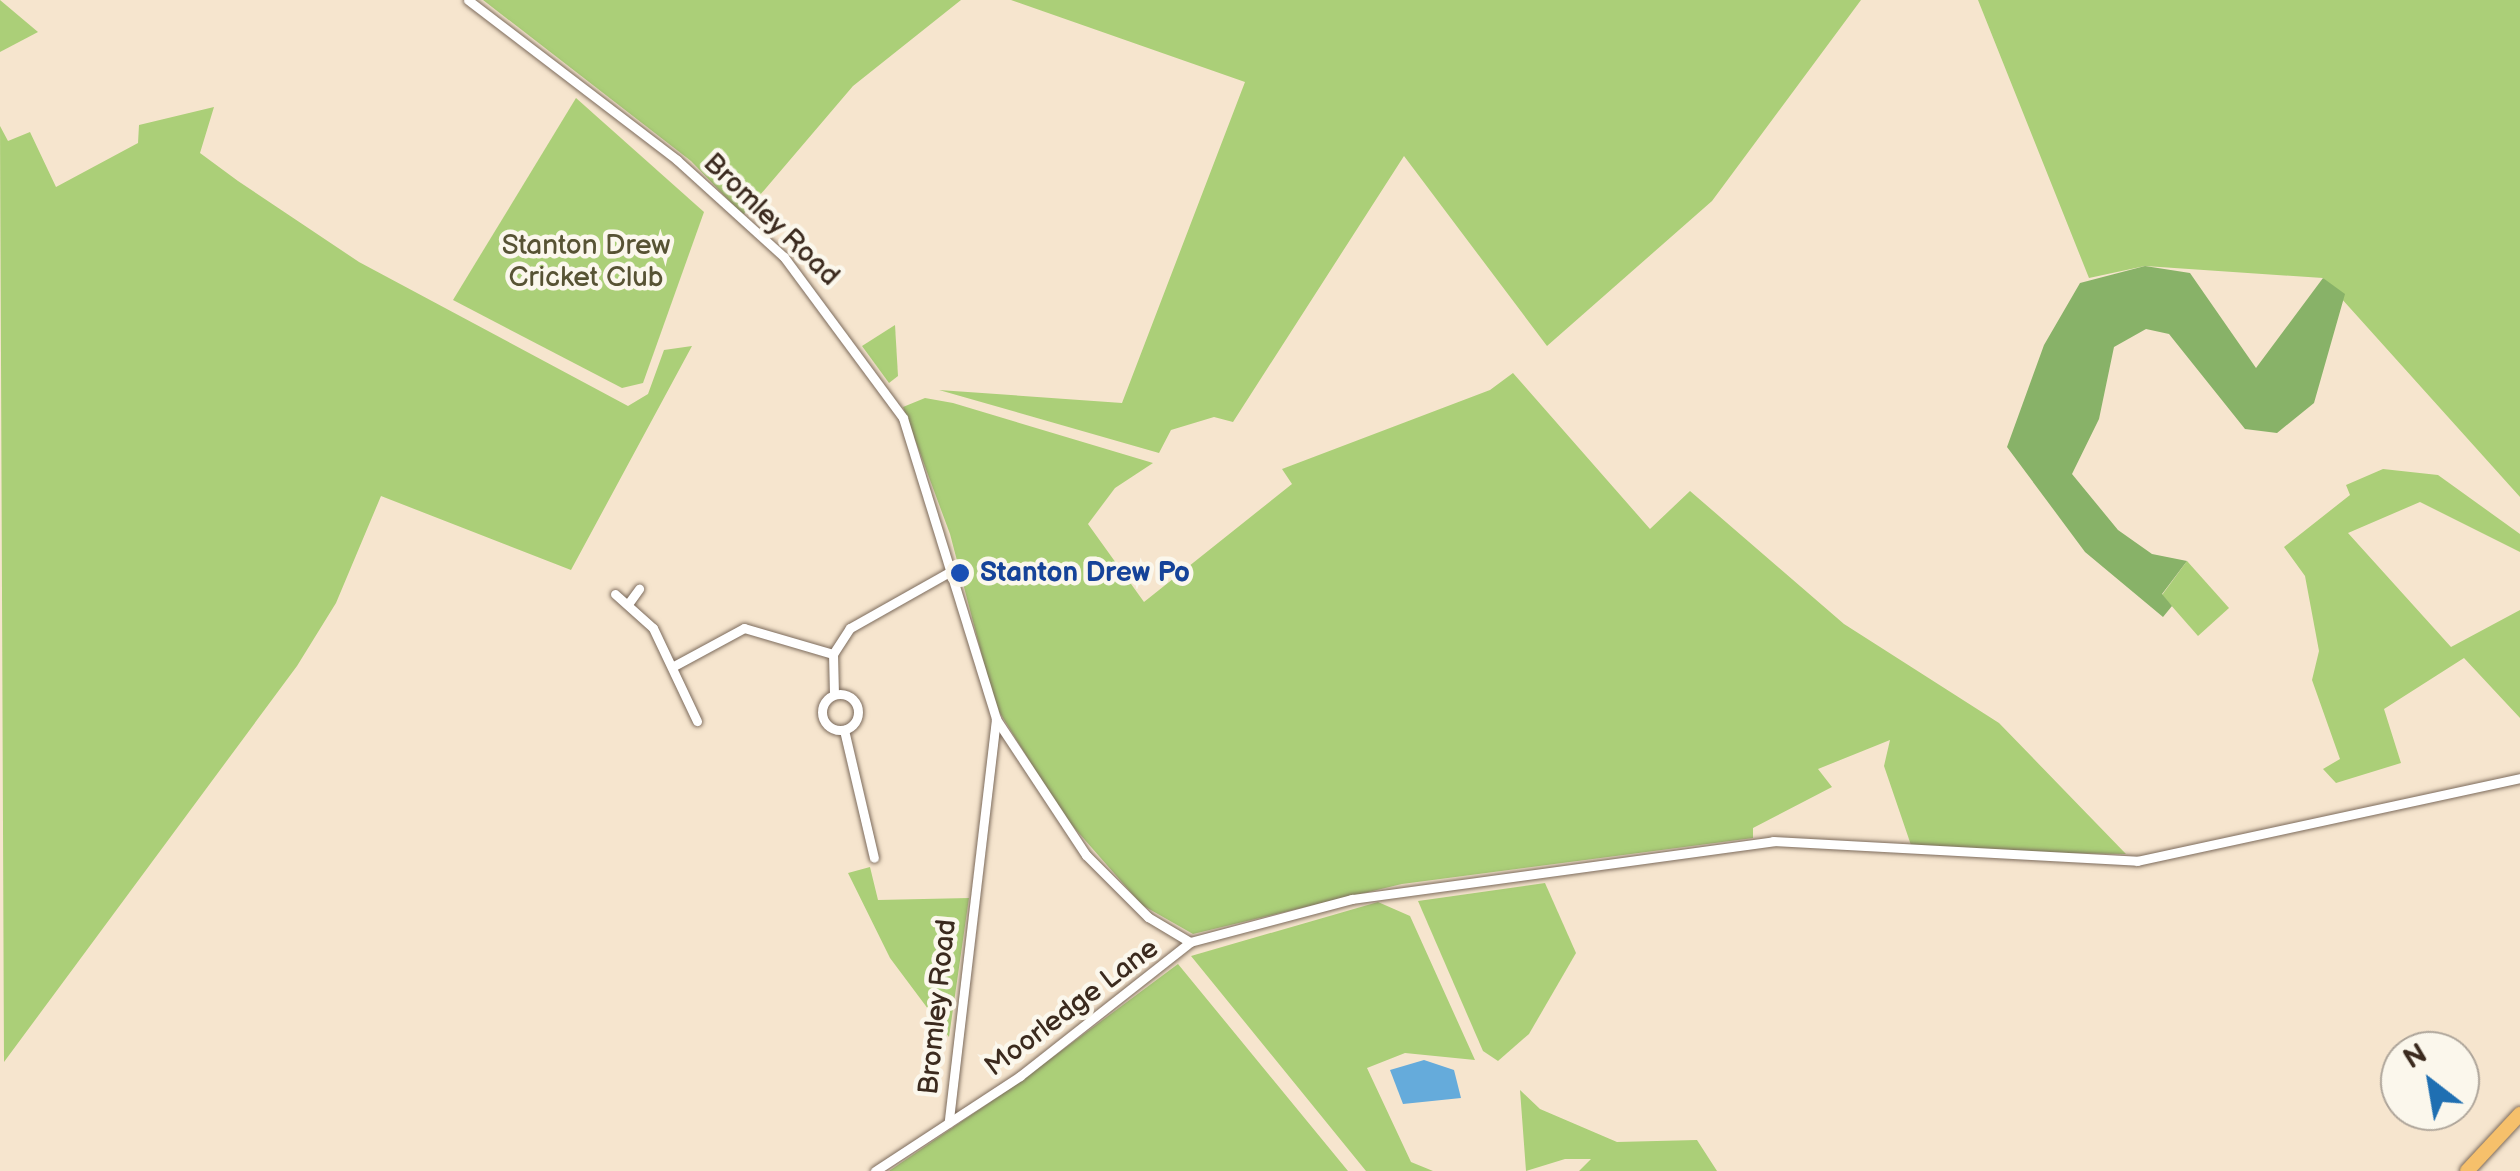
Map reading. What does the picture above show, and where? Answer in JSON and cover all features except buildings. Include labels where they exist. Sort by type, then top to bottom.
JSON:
[{"type":"main road","points":[[2467,1171],[2520,1114]]},
{"type":"street","name":"Bromley Road","points":[[468,0],[677,160],[808,282],[895,398],[953,570],[996,719],[1086,856],[1156,924],[1190,942]]},
{"type":"street","points":[[874,858],[844,730],[821,714],[834,694],[833,654],[874,607],[953,570]]},
{"type":"street","points":[[628,604],[638,589]]},
{"type":"street","points":[[615,594],[628,604],[672,667],[697,721]]},
{"type":"street","points":[[672,667],[744,628],[833,654]]},
{"type":"street","points":[[834,694],[858,708],[844,730]]},
{"type":"street","name":"Bromley Road","points":[[949,1122],[996,719]]},
{"type":"street","points":[[1190,942],[1352,899],[1772,842],[2138,861],[2520,778]]},
{"type":"street","name":"Moorledge Lane","points":[[874,1171],[949,1122],[1190,942]]},
{"type":"green space","points":[[0,0],[38,32],[0,52]]},
{"type":"green space","points":[[483,0],[961,0],[853,86],[743,215],[691,161]]},
{"type":"green space","points":[[1011,0],[1861,0],[1712,201],[1547,346],[1404,156],[1233,422],[1214,417],[1171,430],[1159,453],[939,390],[1122,403],[1245,82]]},
{"type":"green space","points":[[1978,0],[2520,0],[2520,497],[2323,278],[2145,266],[2089,278]]},
{"type":"green space","name":"Stanton Drew Cricket Club","points":[[576,98],[704,212],[643,383],[622,388],[453,300]]},
{"type":"green space","points":[[214,107],[200,153],[238,181],[359,262],[628,406],[648,394],[664,350],[692,346],[571,570],[381,496],[336,603],[297,666],[4,1062],[0,126],[8,141],[30,132],[56,187],[138,143],[139,125]]},
{"type":"green space","points":[[2145,266],[2190,273],[2256,368],[2323,278],[2345,294],[2314,403],[2277,433],[2245,429],[2169,334],[2146,329],[2114,347],[2099,419],[2072,474],[2118,530],[2152,554],[2187,561],[2162,594],[2172,606],[2163,617],[2085,552],[2007,447],[2044,345],[2080,283]]},
{"type":"green space","points":[[895,325],[898,376],[889,383],[862,346]]},
{"type":"green space","points":[[1513,373],[1650,529],[1690,491],[1844,624],[1999,723],[2126,854],[1913,851],[1884,766],[1890,740],[1818,769],[1832,787],[1753,828],[1753,838],[1402,884],[1193,934],[1142,905],[1063,815],[995,705],[950,534],[903,407],[925,398],[953,403],[1153,463],[1115,488],[1088,524],[1144,602],[1292,484],[1282,469],[1490,390]]},
{"type":"green space","points":[[2383,469],[2438,475],[2520,534],[2520,552],[2420,502],[2348,533],[2451,647],[2520,610],[2520,718],[2464,658],[2384,709],[2401,763],[2336,783],[2323,769],[2340,759],[2312,680],[2319,651],[2305,576],[2284,547],[2350,495],[2346,485]]},
{"type":"green space","points":[[2187,561],[2229,608],[2198,636],[2162,595]]},
{"type":"green space","points":[[870,867],[878,900],[969,898],[949,1037],[890,958],[848,873]]},
{"type":"green space","points":[[1545,883],[1576,953],[1529,1034],[1498,1061],[1483,1051],[1418,901]]},
{"type":"green space","points":[[1378,902],[1410,916],[1475,1060],[1405,1053],[1367,1068],[1411,1162],[1433,1171],[1366,1171],[1191,956]]},
{"type":"green space","points":[[1178,964],[1348,1171],[889,1171],[1014,1086]]},
{"type":"green space","points":[[1520,1090],[1540,1109],[1617,1142],[1697,1140],[1717,1171],[1579,1171],[1591,1159],[1565,1159],[1526,1171]]},
{"type":"water","points":[[1424,1060],[1454,1070],[1461,1098],[1403,1104],[1390,1070]]},
{"type":"place","name":"Stanton Drew Po","points":[[960,573]]}]
